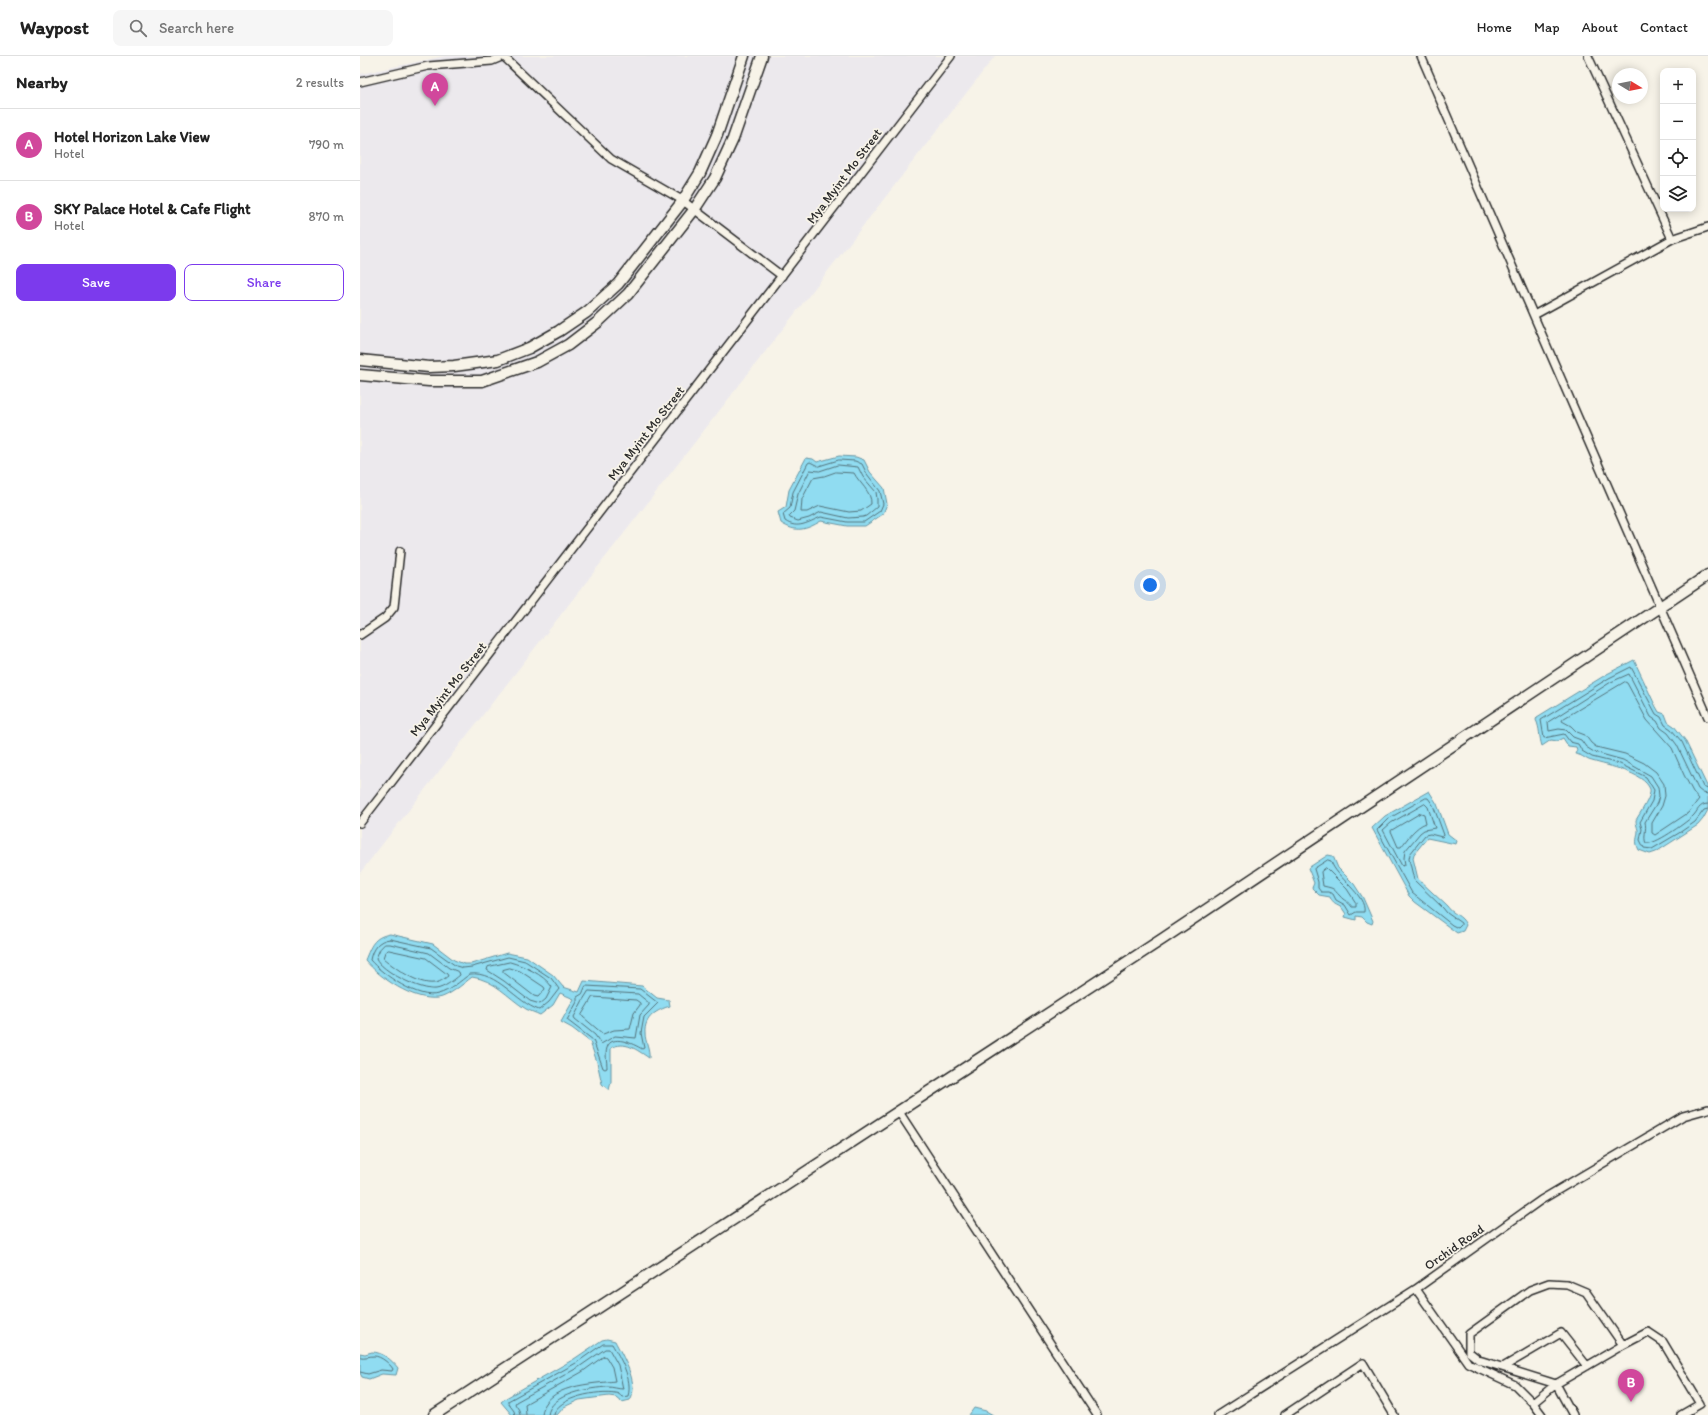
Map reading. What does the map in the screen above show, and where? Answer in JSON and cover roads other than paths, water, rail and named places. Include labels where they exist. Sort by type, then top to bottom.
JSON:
[{"type":"main road","points":[[360,360],[429,367],[454,366],[498,360],[529,348],[559,331],[587,312],[618,284],[682,200],[700,173],[717,135],[744,56]]},
{"type":"main road","points":[[360,375],[429,381],[482,381],[537,362],[568,345],[598,322],[628,294],[694,210],[715,178],[733,139],[762,56]]},
{"type":"main road","points":[[434,1415],[1164,938],[1708,575]]},
{"type":"street","points":[[360,82],[428,66],[492,61],[503,56],[611,159],[682,200],[782,276]]},
{"type":"street","name":"Mya Myint Mo Street","points":[[360,823],[951,56]]},
{"type":"street","points":[[1421,56],[1708,717]]},
{"type":"street","points":[[1588,56],[1672,239]]},
{"type":"street","points":[[1534,315],[1672,239],[1708,227]]},
{"type":"street","points":[[360,635],[385,618],[394,607],[400,551]]},
{"type":"street","name":"Orchid Road","points":[[1218,1415],[1416,1289],[1541,1200],[1683,1116],[1708,1109]]},
{"type":"street","points":[[898,1112],[1097,1415]]},
{"type":"street","points":[[1574,1415],[1556,1384],[1479,1360],[1469,1352],[1469,1334],[1530,1290],[1549,1284],[1567,1284],[1586,1292],[1623,1345]]},
{"type":"street","points":[[1416,1289],[1468,1363],[1515,1385],[1533,1403],[1542,1415]]},
{"type":"street","points":[[1533,1403],[1556,1384],[1648,1332],[1663,1342],[1700,1404],[1681,1415]]},
{"type":"street","points":[[1503,1367],[1561,1333],[1588,1366]]},
{"type":"street","points":[[1285,1415],[1363,1363],[1394,1415]]},
{"type":"water","points":[[839,456],[856,457],[864,460],[870,472],[884,488],[887,504],[883,514],[865,526],[847,526],[821,521],[811,527],[796,529],[781,523],[778,512],[786,507],[789,490],[806,458],[813,459],[817,462]]},
{"type":"water","points":[[1634,660],[1659,712],[1665,714],[1668,722],[1674,726],[1685,740],[1708,788],[1708,810],[1698,825],[1656,852],[1650,854],[1639,850],[1636,842],[1638,830],[1636,820],[1650,792],[1650,789],[1646,783],[1640,778],[1624,770],[1575,754],[1577,750],[1576,747],[1568,746],[1563,738],[1557,741],[1551,740],[1542,746],[1536,720],[1537,717],[1607,674]]},
{"type":"water","points":[[1429,791],[1437,804],[1448,834],[1457,841],[1456,844],[1427,838],[1414,854],[1413,858],[1418,879],[1449,909],[1460,917],[1466,925],[1463,931],[1457,933],[1409,896],[1372,828],[1385,816]]},
{"type":"water","points":[[1328,855],[1333,856],[1338,868],[1354,884],[1363,898],[1373,921],[1372,924],[1367,922],[1362,917],[1356,916],[1356,920],[1345,917],[1346,914],[1342,908],[1334,903],[1330,897],[1319,895],[1312,888],[1314,883],[1308,868]]},
{"type":"water","points":[[390,934],[433,944],[454,960],[464,964],[471,964],[507,953],[527,957],[553,975],[563,987],[579,992],[584,981],[642,986],[657,998],[669,1000],[670,1006],[652,1015],[645,1027],[649,1058],[631,1047],[621,1045],[611,1048],[611,1082],[609,1090],[602,1084],[597,1062],[590,1042],[572,1028],[561,1022],[574,999],[560,993],[553,1005],[540,1015],[526,1009],[494,985],[472,977],[455,990],[442,997],[428,998],[418,996],[388,981],[365,960],[373,943],[380,937]]},
{"type":"water","points":[[607,1339],[615,1341],[629,1370],[633,1386],[633,1393],[630,1400],[622,1402],[616,1397],[609,1396],[579,1400],[564,1407],[557,1415],[512,1415],[501,1402],[574,1359],[602,1340]]},
{"type":"water","points":[[372,1352],[383,1355],[393,1362],[398,1368],[396,1375],[382,1374],[369,1379],[362,1377],[360,1373],[360,1353],[365,1354]]},
{"type":"water","points":[[974,1408],[986,1411],[993,1415],[969,1415]]},
{"type":"place","name":"Hotel Horizon Lake View","points":[[435,106]]},
{"type":"place","name":"SKY Palace Hotel & Cafe Flight","points":[[1631,1402]]}]
